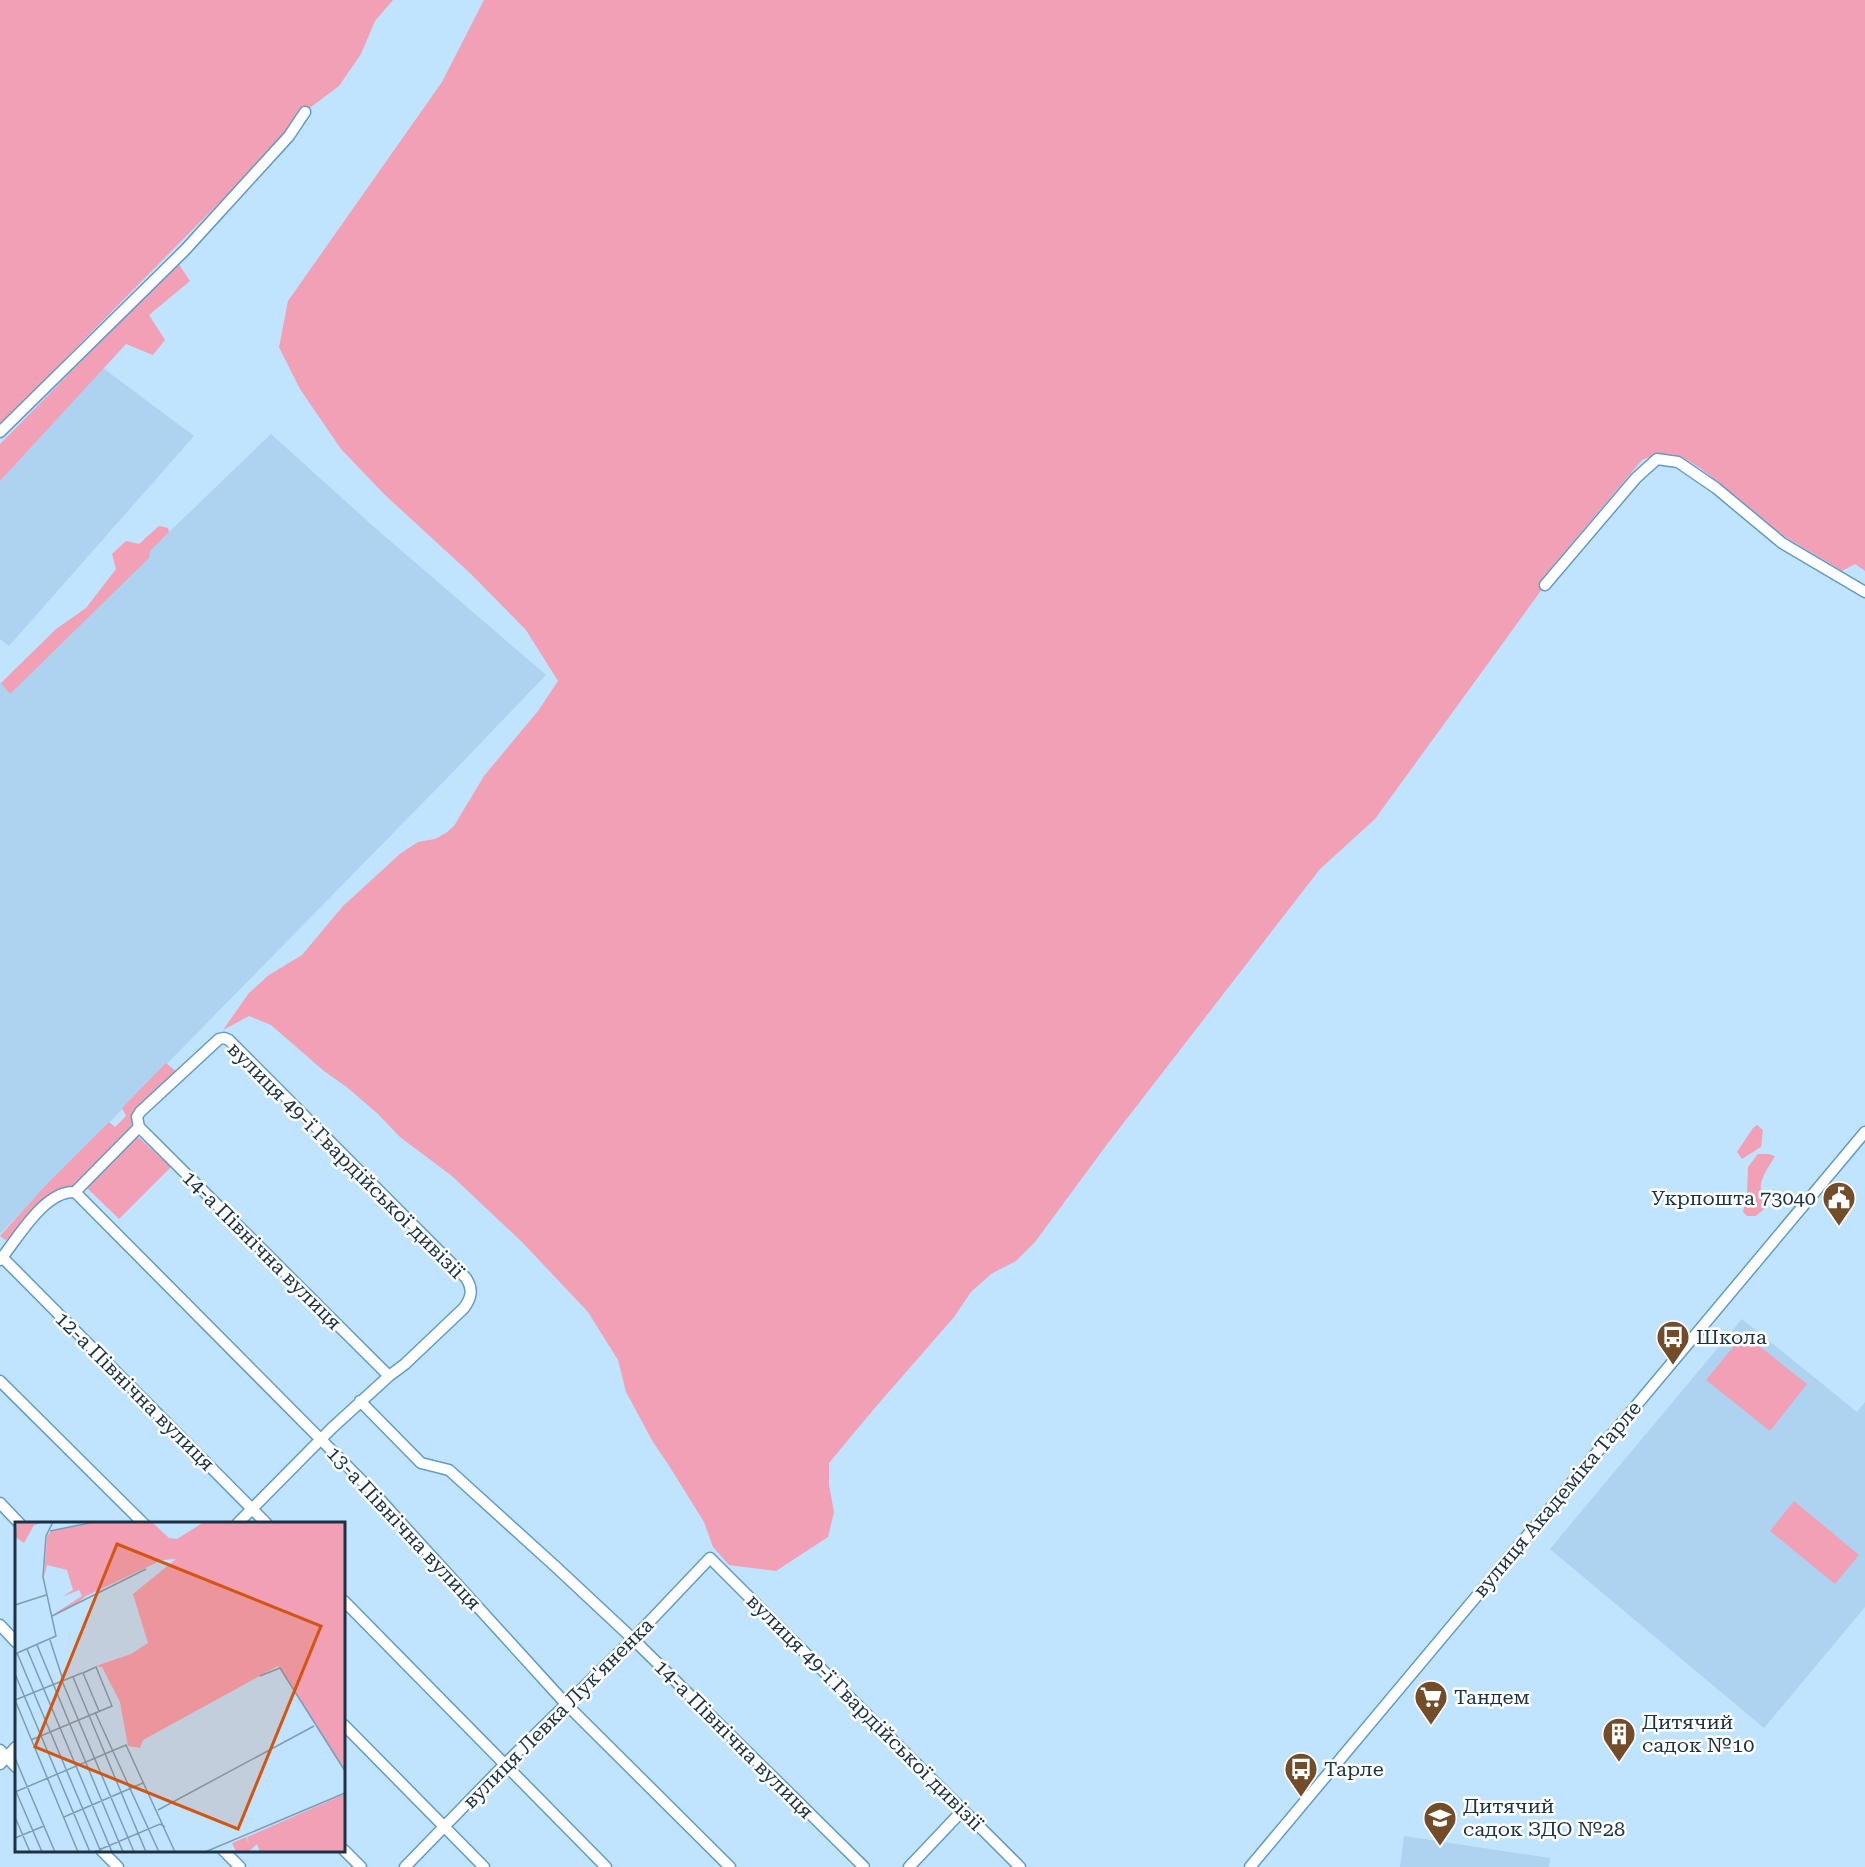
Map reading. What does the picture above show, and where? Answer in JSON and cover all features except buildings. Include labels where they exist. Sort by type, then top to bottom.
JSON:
[{"type":"street","points":[[0,432],[184,250],[289,136],[304,112]]},
{"type":"street","points":[[1545,585],[1636,478],[1657,459],[1678,462],[1716,488],[1782,543],[1865,592]]},
{"type":"street","name":"вулиця 49-ї Гвардійської дивізії","points":[[138,1125],[140,1112],[215,1042],[222,1038],[230,1040],[470,1284],[471,1296],[464,1308],[405,1364],[389,1376]]},
{"type":"street","points":[[2,1253],[14,1244],[33,1216],[45,1205],[68,1192],[75,1192],[138,1125]]},
{"type":"street","name":"14-а Північна вулиця","points":[[138,1125],[389,1376]]},
{"type":"street","name":"вулиця Академіка Тарле","points":[[1250,1867],[1865,1132]]},
{"type":"street","name":"13-а Північна вулиця","points":[[75,1192],[373,1492],[567,1705],[730,1867]]},
{"type":"street","name":"12-а Північна вулиця","points":[[2,1253],[265,1522]]},
{"type":"street","points":[[239,1522],[360,1401],[389,1376]]},
{"type":"street","points":[[0,1381],[142,1522]]},
{"type":"street","name":"14-а Північна вулиця","points":[[360,1401],[421,1463],[449,1470],[633,1639],[864,1867]]},
{"type":"street","points":[[0,1503],[18,1522]]},
{"type":"street","name":"вулиця 49-ї Гвардійської дивізії","points":[[710,1558],[1020,1867]]},
{"type":"street","name":"вулиця Левка Лук'яненка","points":[[405,1867],[504,1765],[633,1639],[710,1558]]},
{"type":"street","points":[[345,1602],[606,1867]]},
{"type":"street","points":[[0,1625],[15,1641]]},
{"type":"street","points":[[345,1726],[484,1867]]},
{"type":"street","points":[[15,1748],[2,1757],[15,1766]]},
{"type":"street","points":[[909,1867],[963,1810]]},
{"type":"street","points":[[345,1851],[361,1867]]},
{"type":"street","points":[[102,1852],[118,1867]]},
{"type":"street","points":[[224,1852],[240,1867]]},
{"type":"shaded area","points":[[0,0],[393,0],[375,21],[361,54],[339,86],[299,116],[276,145],[0,425]]},
{"type":"shaded area","points":[[484,0],[1865,0],[1865,571],[1855,564],[1842,571],[1790,540],[1760,520],[1702,470],[1681,457],[1661,454],[1642,460],[1540,581],[1545,585],[1375,819],[1320,869],[1108,1143],[1035,1242],[1016,1261],[991,1274],[971,1292],[954,1317],[829,1463],[829,1485],[834,1512],[828,1537],[776,1571],[729,1565],[713,1547],[704,1522],[653,1442],[626,1392],[618,1360],[588,1312],[522,1242],[452,1176],[400,1137],[378,1114],[271,1025],[249,1016],[223,1030],[249,993],[269,975],[302,955],[343,906],[401,853],[418,842],[435,839],[454,826],[484,776],[538,711],[558,681],[526,630],[471,574],[385,495],[341,449],[300,389],[279,347],[288,301],[442,82]]},
{"type":"shaded area","points":[[178,263],[190,281],[149,315],[165,340],[153,355],[126,344],[0,481],[0,444]]},
{"type":"shaded area","points":[[103,368],[194,436],[9,646],[0,639],[0,481]]},
{"type":"shaded area","points":[[271,434],[374,527],[546,675],[0,1234],[0,682],[7,688]]},
{"type":"shaded area","points":[[159,526],[168,528],[169,532],[150,551],[149,558],[10,694],[1,683],[56,629],[86,608],[116,569],[112,554],[126,541],[139,544]]},
{"type":"shaded area","points":[[166,1063],[177,1072],[133,1128],[79,1186],[62,1188],[51,1193],[28,1215],[10,1239],[5,1240],[0,1236],[47,1184],[109,1122],[115,1127],[126,1116],[122,1108]]},
{"type":"shaded area","points":[[1757,1125],[1763,1130],[1761,1147],[1742,1159],[1737,1152]]},
{"type":"shaded area","points":[[136,1135],[171,1167],[119,1219],[85,1186]]},
{"type":"shaded area","points":[[1758,1154],[1775,1156],[1761,1186],[1765,1208],[1756,1216],[1747,1216],[1743,1212],[1747,1194],[1748,1167]]},
{"type":"shaded area","points":[[1742,1319],[1857,1412],[1865,1402],[1865,1607],[1764,1728],[1550,1549]]},
{"type":"shaded area","points":[[1744,1334],[1807,1384],[1770,1431],[1706,1380]]},
{"type":"shaded area","points":[[1794,1501],[1859,1555],[1835,1584],[1770,1531]]},
{"type":"shaded area","name":"Дитячий садок ЗДО №28","points":[[1404,1836],[1550,1858],[1549,1867],[1400,1867]]},
{"type":"place","name":"Укрпошта 73040","points":[[1839,1227]]},
{"type":"place","name":"Школа","points":[[1673,1366]]},
{"type":"place","name":"Тандем","points":[[1431,1726]]},
{"type":"place","name":"Дитячий садок №10","points":[[1619,1763]]},
{"type":"place","name":"Тарле","points":[[1301,1798]]},
{"type":"place","name":"Дитячий садок ЗДО №28","points":[[1440,1847]]}]
